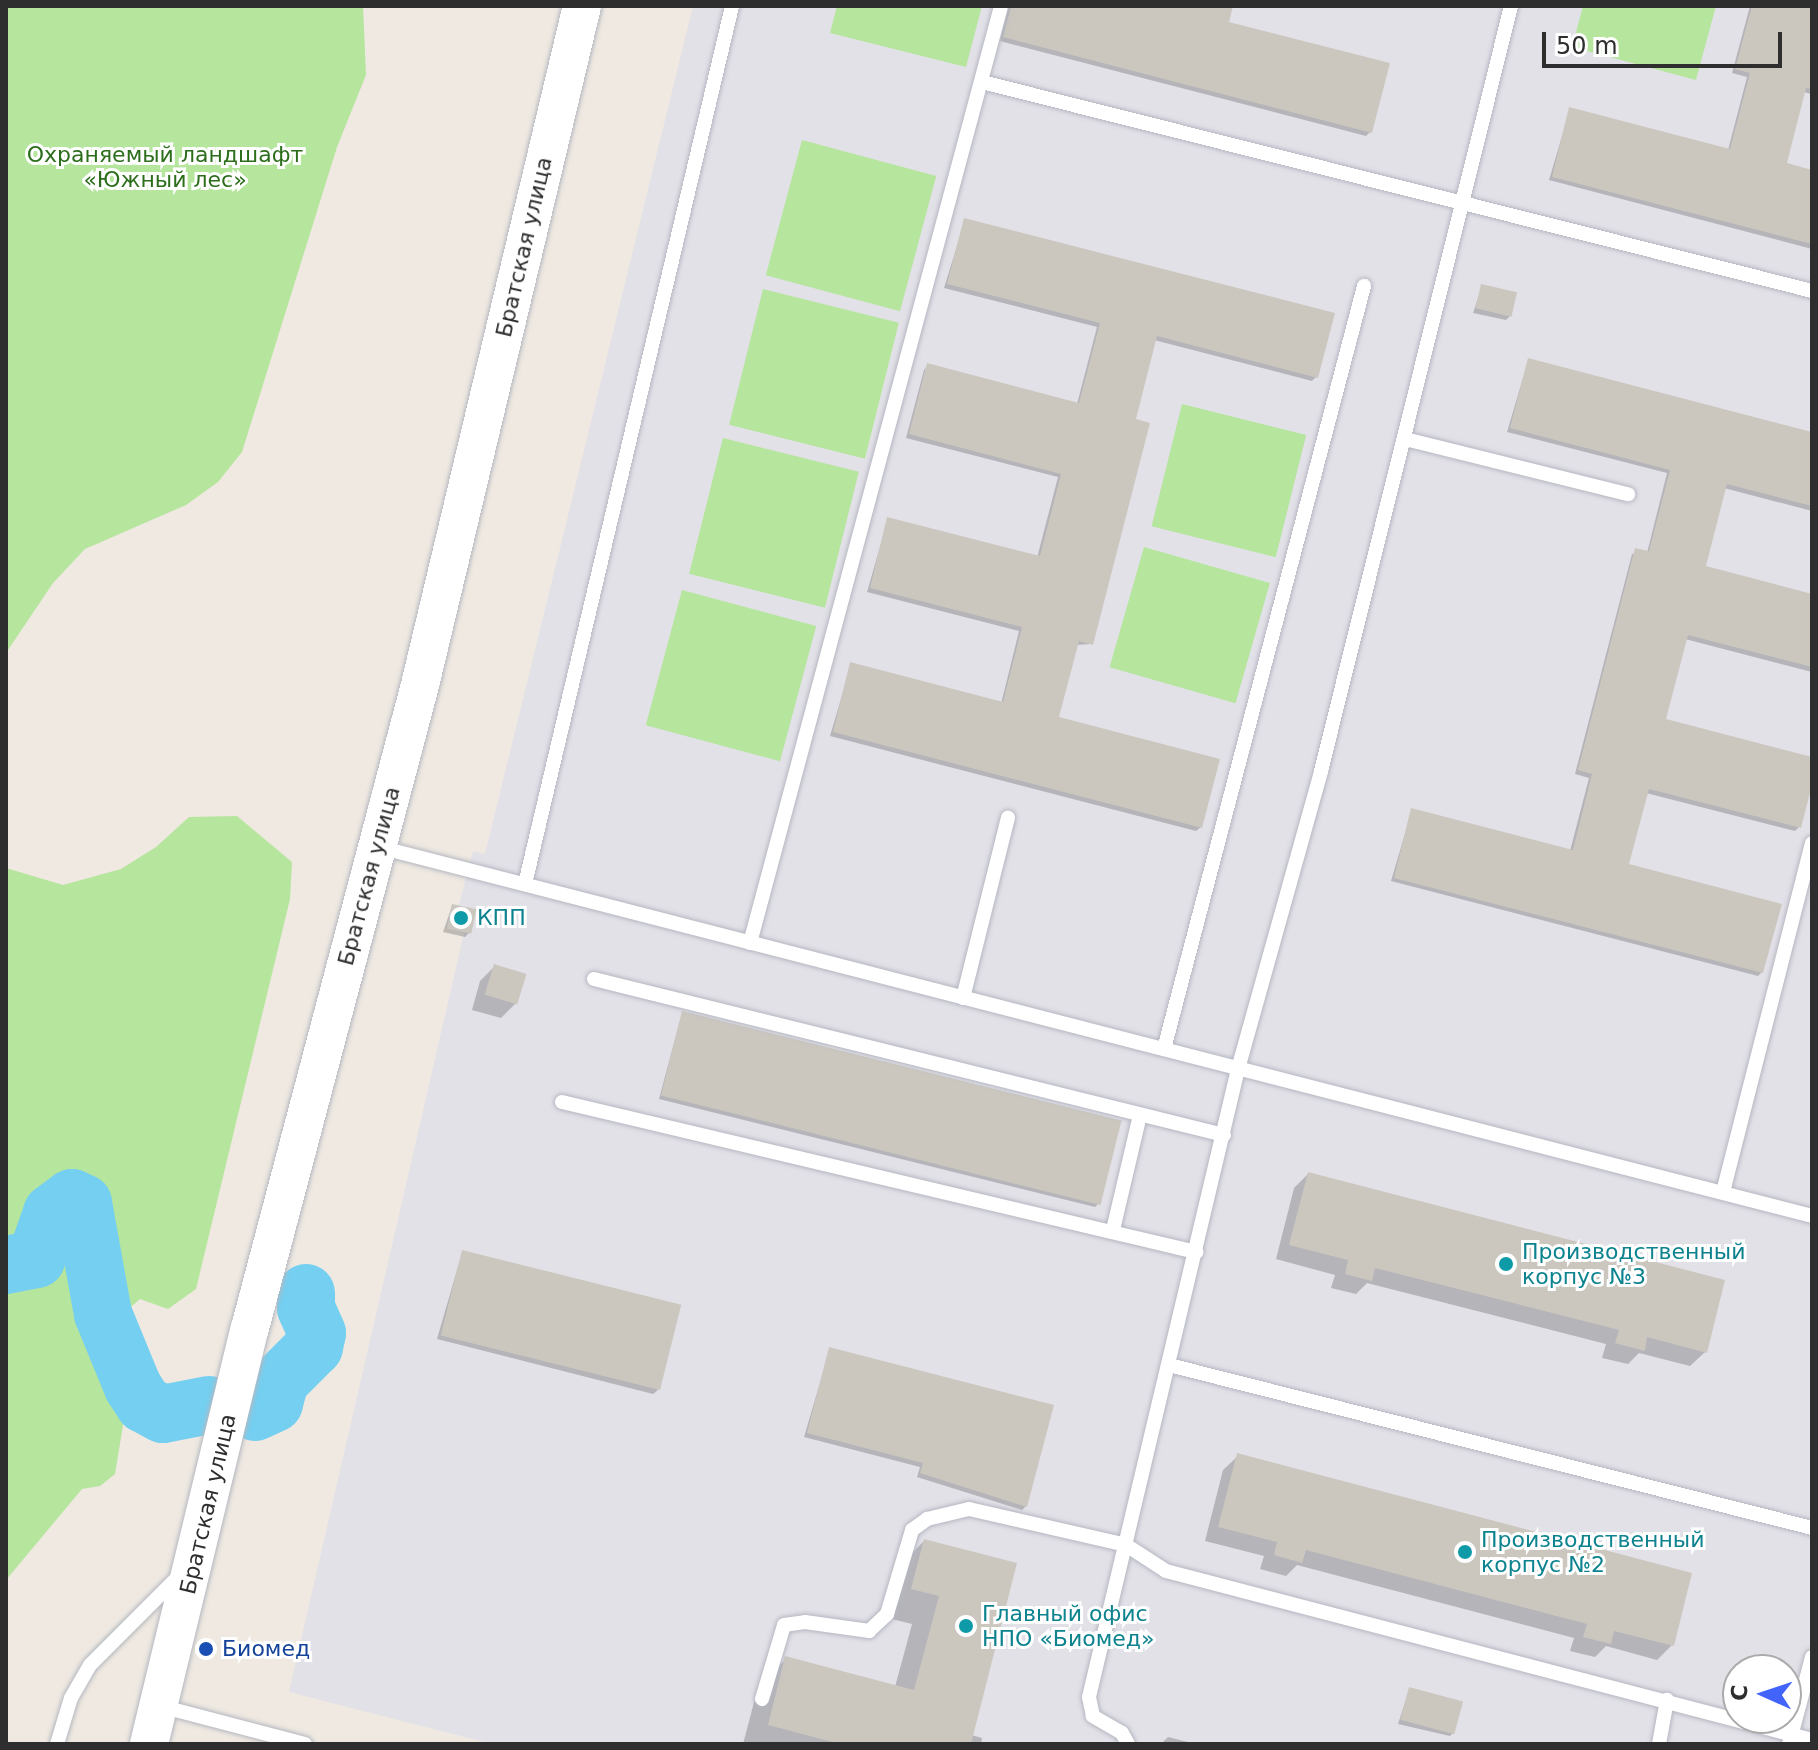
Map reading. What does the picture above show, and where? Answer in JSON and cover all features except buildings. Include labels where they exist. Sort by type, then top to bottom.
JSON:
[{"type":"main road","name":"Братская улица","points":[[149,1744],[250,1328],[377,846],[582,6]]},
{"type":"lane","points":[[525,884],[732,6]]},
{"type":"lane","points":[[750,943],[1001,6]]},
{"type":"lane","points":[[1128,1744],[1122,1733],[1099,1722],[1087,1706],[1238,1069],[1405,439],[1511,6]]},
{"type":"lane","points":[[982,82],[1180,136],[1465,201],[1812,291]]},
{"type":"lane","points":[[1164,1049],[1364,286]]},
{"type":"lane","points":[[1405,439],[1628,494]]},
{"type":"lane","points":[[963,998],[1008,818]]},
{"type":"lane","points":[[1723,1192],[1812,843]]},
{"type":"lane","points":[[377,846],[1812,1216]]},
{"type":"lane","points":[[594,979],[1224,1135]]},
{"type":"lane","points":[[562,1102],[1196,1252]]},
{"type":"lane","points":[[1113,1230],[1140,1115]]},
{"type":"lane","points":[[1169,1365],[1812,1528]]},
{"type":"lane","points":[[762,1699],[784,1625],[805,1622],[858,1632],[879,1623],[892,1600],[907,1539],[927,1519],[956,1510],[984,1510],[1126,1545],[1166,1571],[1667,1700],[1790,1739],[1812,1740]]},
{"type":"lane","points":[[57,1744],[71,1698],[90,1665],[197,1551]]},
{"type":"lane","points":[[1790,1739],[1812,1657]]},
{"type":"lane","points":[[1659,1744],[1667,1700]]},
{"type":"lane","points":[[159,1706],[305,1744]]},
{"type":"shaded area","points":[[693,6],[1812,6],[1812,1744],[492,1744],[289,1692],[464,933],[446,928],[452,904],[459,905],[473,851],[485,854]]},
{"type":"green space","name":"Охраняемый ландшафт «Южный лес»","points":[[6,6],[363,6],[366,75],[337,147],[242,452],[218,482],[186,505],[85,549],[53,583],[6,653]]},
{"type":"green space","points":[[837,6],[982,6],[966,67],[830,33]]},
{"type":"green space","points":[[1583,6],[1716,6],[1696,80],[1572,47]]},
{"type":"green space","points":[[802,140],[936,176],[900,311],[766,275]]},
{"type":"green space","points":[[763,289],[899,323],[865,459],[729,425]]},
{"type":"green space","points":[[1182,404],[1306,435],[1276,557],[1152,526]]},
{"type":"green space","points":[[723,438],[859,472],[825,608],[689,574]]},
{"type":"green space","points":[[1144,547],[1270,583],[1235,703],[1110,667]]},
{"type":"green space","points":[[682,590],[816,626],[780,761],[646,725]]},
{"type":"green space","points":[[237,816],[292,862],[290,899],[196,1289],[168,1309],[140,1299],[125,1312],[117,1339],[126,1407],[115,1474],[100,1486],[82,1489],[6,1580],[6,868],[63,885],[121,869],[156,847],[189,817]]},
{"type":"waterway","points":[[6,1265],[36,1259],[52,1213],[72,1198],[83,1203],[103,1314],[133,1387],[144,1404],[163,1414],[209,1405]]},
{"type":"waterway","points":[[255,1412],[274,1403],[280,1381],[314,1347],[317,1333],[306,1308],[306,1293]]},
{"type":"place","name":"КПП","points":[[461,918]]},
{"type":"place","name":"Производственный корпус №3","points":[[1506,1264]]},
{"type":"place","name":"Производственный корпус №2","points":[[1465,1552]]},
{"type":"place","name":"Главный офис НПО «Биомед»","points":[[966,1626]]},
{"type":"place","name":"Биомед","points":[[206,1649]]}]
